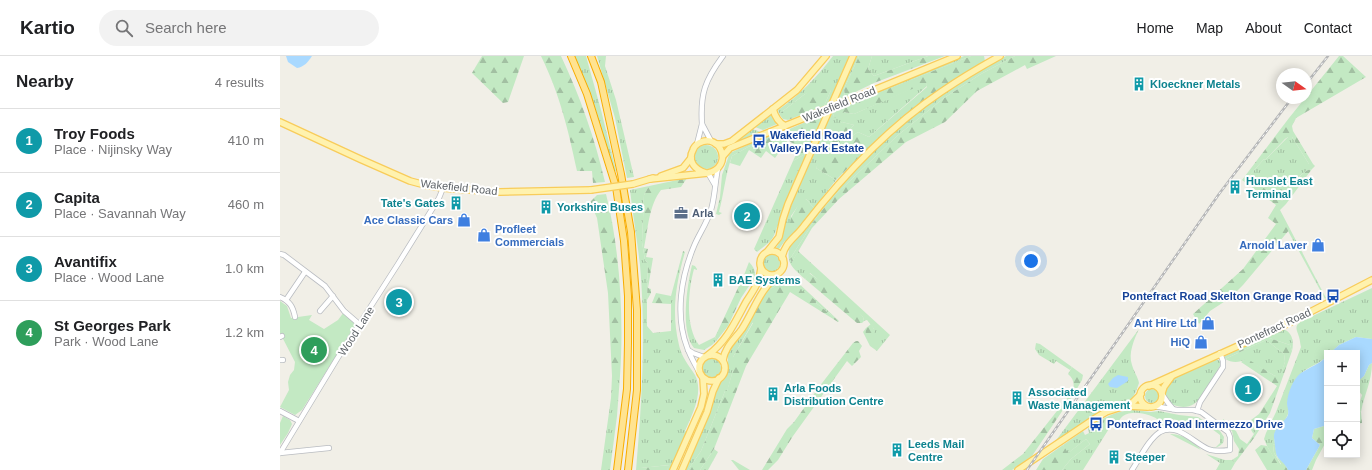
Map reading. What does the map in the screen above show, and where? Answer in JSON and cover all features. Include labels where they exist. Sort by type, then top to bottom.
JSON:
[{"type":"highway","points":[[570,56],[590,101],[616,187],[624,241],[627,277],[628,366],[627,388],[617,470]]},
{"type":"highway","points":[[591,56],[601,82],[621,174],[630,232],[637,310],[637,390],[628,470]]},
{"type":"main road","points":[[697,144],[704,141],[724,144],[732,141],[796,90],[826,56]]},
{"type":"main road","points":[[673,470],[701,407],[704,394],[703,378],[699,372],[698,364],[722,342],[733,327],[758,284],[761,268],[760,261],[764,254],[779,237],[788,204],[853,56]]},
{"type":"main road","name":"Wakefield Road","points":[[723,156],[730,148],[957,56]]},
{"type":"main road","points":[[782,258],[785,247],[831,192],[896,127],[939,93],[1000,56]]},
{"type":"main road","points":[[773,109],[780,124],[785,126]]},
{"type":"main road","name":"Wakefield Road","points":[[280,122],[410,181],[443,188],[500,192],[591,190],[633,184],[683,168],[691,158],[692,151],[697,144]]},
{"type":"main road","points":[[713,142],[720,147],[723,156],[722,163],[718,168]]},
{"type":"main road","points":[[691,158],[692,163],[700,172],[707,173]]},
{"type":"main road","name":"Wakefield Road","points":[[650,179],[707,173],[718,168]]},
{"type":"main road","points":[[682,470],[706,412],[715,385],[724,372],[725,368],[723,360],[727,347],[741,329],[765,287],[783,268],[784,261],[776,252],[767,252]]},
{"type":"main road","points":[[761,268],[766,274],[773,276],[777,274]]},
{"type":"main road","name":"Pontefract Road","points":[[1149,386],[1289,322],[1372,280]]},
{"type":"main road","points":[[706,356],[714,354],[723,360]]},
{"type":"main road","points":[[1125,406],[1152,406],[1161,400],[1168,381],[1175,373]]},
{"type":"main road","points":[[703,378],[713,381],[719,378]]},
{"type":"main road","points":[[1018,470],[1106,412],[1134,402],[1141,394],[1143,389],[1149,386],[1155,386],[1162,394]]},
{"type":"main road","points":[[1141,394],[1144,404],[1152,406]]},
{"type":"street","points":[[697,144],[702,124],[701,108],[704,88],[714,69],[724,56]]},
{"type":"street","points":[[702,124],[713,142]]},
{"type":"street","points":[[699,372],[687,349],[683,334],[681,310],[684,280],[691,253],[711,211],[718,168]]},
{"type":"street","points":[[707,173],[715,185]]},
{"type":"street","name":"Wood Lane","points":[[280,453],[439,198],[443,188]]},
{"type":"street","points":[[280,254],[284,255],[325,286],[344,311],[360,324]]},
{"type":"street","points":[[286,300],[305,272]]},
{"type":"street","points":[[320,312],[333,296]]},
{"type":"street","points":[[280,297],[286,300],[293,309],[295,317]]},
{"type":"street","points":[[687,349],[693,353],[706,356]]},
{"type":"street","points":[[1197,411],[1200,402],[1223,367],[1224,361],[1220,353]]},
{"type":"street","points":[[1162,394],[1173,409]]},
{"type":"street","points":[[1132,470],[1154,438],[1161,432],[1168,430],[1182,433],[1208,449],[1216,451],[1230,450],[1230,437],[1228,432],[1205,415],[1197,411],[1152,406]]},
{"type":"street","points":[[280,411],[299,422]]},
{"type":"street","points":[[280,453],[329,448]]},
{"type":"green space","points":[[482,56],[524,56],[508,102],[503,103],[472,73]]},
{"type":"green space","points":[[541,56],[561,56],[586,118],[597,150],[605,182],[593,183],[592,171],[577,171],[563,112],[548,70]]},
{"type":"green space","points":[[573,56],[586,56],[616,171],[613,172],[595,111]]},
{"type":"green space","points":[[597,56],[606,56],[605,66],[616,100],[634,177],[627,178],[615,118]]},
{"type":"green space","points":[[833,56],[849,56],[828,105],[824,106],[831,90],[805,94],[779,114],[778,110],[808,85]]},
{"type":"green space","points":[[855,56],[859,56],[844,89],[845,97],[835,101]]},
{"type":"green space","points":[[859,56],[872,56],[868,69],[874,76],[928,56],[945,56],[874,83],[845,97],[844,89]]},
{"type":"green space","points":[[872,56],[928,56],[874,76],[868,69]]},
{"type":"green space","points":[[964,56],[971,56],[846,106],[845,104]]},
{"type":"green space","points":[[971,56],[984,56],[985,61],[917,105],[896,122],[836,180],[816,168],[828,139],[842,122],[854,125],[837,143],[838,146],[858,132],[869,137],[927,87],[926,83],[854,114],[844,112],[839,119],[833,117],[835,110]]},
{"type":"green space","points":[[1006,56],[1015,56],[981,74],[944,98],[897,136],[831,199],[816,218],[790,259],[792,262],[798,251],[890,335],[877,351],[870,346],[863,332],[866,328],[866,333],[874,329],[867,320],[864,321],[863,317],[810,273],[805,279],[797,272],[789,261],[790,246],[826,201],[881,143],[932,102],[968,78]]},
{"type":"green space","points":[[1015,56],[1056,56],[1027,69],[1025,65],[977,91],[945,122],[906,142],[839,199],[812,228],[792,262],[790,259],[816,218],[831,199],[897,136],[944,98],[981,74]]},
{"type":"green space","points":[[1339,56],[1343,56],[1366,77],[1296,118],[1292,126],[1293,131],[1313,164],[1309,164],[1292,137],[1288,137],[1265,160],[1264,159],[1249,176],[1282,201],[1299,177],[1303,173],[1312,169],[1280,210],[1290,229],[1243,285],[1230,298],[1210,311],[1199,324],[1193,314],[1243,269],[1276,224],[1268,218],[1276,205],[1242,180],[1300,104],[1312,104],[1312,89]]},
{"type":"green space","points":[[926,82],[927,86],[869,137],[858,132],[838,146],[837,143],[854,125],[842,122],[816,168],[836,180],[814,208],[806,199],[798,206],[791,216],[795,228],[799,228],[784,242],[779,249],[776,248],[781,240],[791,204],[830,112],[835,110],[833,117],[844,112],[854,114]]},
{"type":"green space","points":[[817,89],[831,90],[824,106],[788,120],[783,119],[779,114],[805,94]]},
{"type":"green space","points":[[772,114],[778,123],[777,124],[763,130],[755,127]]},
{"type":"green space","points":[[824,114],[807,153],[793,161],[799,148],[788,140],[775,158],[766,151],[761,158],[749,150],[740,166],[730,163],[732,156],[748,147]]},
{"type":"green space","points":[[752,129],[761,132],[734,143],[733,142]]},
{"type":"green space","points":[[778,131],[781,134],[748,147],[732,156],[719,212],[722,213],[719,215],[716,214],[720,197],[722,175],[729,155],[732,152]]},
{"type":"green space","points":[[1288,137],[1292,137],[1309,164],[1313,164],[1315,166],[1299,177],[1282,201],[1249,176],[1264,159],[1265,160]]},
{"type":"green space","points":[[706,145],[711,146],[717,152],[717,162],[711,168],[706,169],[701,168],[695,162],[694,157],[695,152],[701,146]]},
{"type":"green space","points":[[807,153],[784,207],[774,236],[770,242],[757,252],[754,249],[793,161]]},
{"type":"green space","points":[[687,178],[681,187],[661,190],[651,210],[644,248],[648,249],[646,257],[653,258],[648,288],[651,289],[651,293],[647,300],[648,263],[645,260],[642,242],[644,195],[649,186]]},
{"type":"green space","points":[[649,186],[644,195],[642,242],[645,260],[648,263],[647,326],[653,333],[671,331],[671,296],[683,251],[685,252],[677,286],[675,321],[679,345],[686,361],[695,375],[698,389],[696,403],[685,431],[687,432],[670,470],[667,470],[669,465],[641,468],[640,470],[636,470],[640,419],[643,316],[640,265],[630,190]]},
{"type":"green space","points":[[606,194],[615,238],[620,285],[620,376],[612,376],[608,293],[597,218],[590,202],[597,195]]},
{"type":"green space","points":[[806,199],[814,208],[799,228],[795,228],[790,224],[792,217],[799,201]]},
{"type":"green space","points":[[1290,229],[1326,298],[1325,299],[1288,231]]},
{"type":"green space","points":[[771,254],[777,257],[780,263],[777,269],[771,272],[765,269],[762,263],[765,257]]},
{"type":"green space","points":[[749,262],[754,268],[755,277],[749,286],[748,276],[744,275]]},
{"type":"green space","points":[[692,265],[695,266],[697,270],[694,269],[690,287],[689,308],[691,328],[699,345],[715,337],[717,340],[704,350],[694,348],[687,331],[686,308],[688,284]]},
{"type":"green space","points":[[809,273],[843,297],[863,317],[864,321],[862,323],[857,323],[805,279]]},
{"type":"green space","points":[[744,275],[748,276],[749,286],[741,298],[728,326],[717,340],[715,337]]},
{"type":"green space","points":[[786,276],[794,279],[839,321],[816,303],[780,281],[774,287],[766,291],[777,279]]},
{"type":"green space","points":[[780,281],[788,281],[815,300],[816,303],[839,321],[838,322],[790,292],[746,366],[714,449],[700,470],[688,470],[701,451],[725,391],[727,391],[733,370],[733,357],[753,323],[750,321],[766,291],[774,287]]},
{"type":"green space","points":[[1372,288],[1372,339],[1356,337],[1339,345],[1333,350],[1324,350],[1324,359],[1303,372],[1298,379],[1288,402],[1288,414],[1286,419],[1275,433],[1275,444],[1273,445],[1274,453],[1281,465],[1279,467],[1264,439],[1301,347],[1296,329],[1300,322]]},
{"type":"green space","points":[[656,293],[671,296],[671,304],[652,303]]},
{"type":"green space","points":[[280,301],[287,306],[291,318],[312,315],[309,320],[324,329],[338,320],[344,312],[356,324],[302,410],[295,415],[280,407],[289,390],[288,382],[290,375],[294,370],[295,362],[280,333]]},
{"type":"green space","points":[[750,321],[753,322],[733,357],[733,370],[727,392],[725,391],[701,451],[688,470],[685,470],[717,386],[725,378],[728,372],[728,352],[743,334]]},
{"type":"green space","points":[[871,324],[874,329],[875,336],[871,341],[867,336],[866,328]]},
{"type":"green space","points":[[1139,329],[1131,351],[1132,365],[1139,383],[1132,399],[1125,402],[1115,401],[1054,443]]},
{"type":"green space","points":[[1282,329],[1286,330],[1291,335],[1293,341],[1292,351],[1290,345],[1266,337]]},
{"type":"green space","points":[[1266,337],[1290,345],[1292,351],[1270,413],[1254,438],[1235,463],[1232,460],[1238,456],[1239,449],[1234,441],[1232,431],[1223,425],[1223,419],[1227,422],[1226,425],[1236,431],[1240,439],[1247,444],[1254,434],[1260,416],[1259,414],[1277,386],[1241,362],[1246,358],[1275,376],[1278,373],[1281,373],[1285,362],[1284,354],[1266,340],[1225,359],[1225,356]]},
{"type":"green space","points":[[1266,340],[1284,354],[1285,362],[1281,374],[1275,376],[1246,359],[1236,362],[1225,359]]},
{"type":"green space","points":[[856,341],[858,341],[862,346],[859,351],[861,357],[852,366],[847,361],[793,436],[778,460],[768,470],[762,470],[787,429]]},
{"type":"green space","points":[[1036,343],[1040,344],[1072,367],[1070,370],[1056,361],[1054,364],[1039,355],[1035,349]]},
{"type":"green space","points":[[711,358],[718,361],[721,368],[718,375],[711,378],[704,375],[701,368],[704,361]]},
{"type":"green space","points":[[1216,359],[1220,361],[1220,366],[1201,397],[1194,404],[1183,407],[1169,401],[1166,397],[1166,392],[1168,386],[1177,376]]},
{"type":"green space","points":[[1372,363],[1371,376],[1361,412],[1360,402],[1362,395],[1360,393],[1360,379],[1364,376],[1369,365]]},
{"type":"green space","points":[[1072,367],[1083,375],[1082,380],[1032,456],[1012,470],[1002,470],[1023,454],[1072,392],[1073,382],[1072,378],[1068,374]]},
{"type":"green space","points":[[612,376],[620,376],[617,416],[610,470],[601,470],[611,398]]},
{"type":"green space","points":[[1152,389],[1157,391],[1159,396],[1157,401],[1152,403],[1147,401],[1145,396],[1147,391]]},
{"type":"green space","points":[[1133,410],[1151,412],[1159,411],[1198,417],[1220,431],[1224,437],[1223,443],[1217,447],[1211,448],[1216,447],[1220,443],[1220,435],[1200,420],[1192,419],[1175,427],[1177,420],[1166,418],[1165,427],[1160,427],[1157,424],[1160,421],[1157,418],[1142,413],[1132,413],[1122,417],[1116,426],[1112,424],[1083,470],[1062,470],[1071,459],[1090,444],[1086,439],[1067,454],[1063,445],[1083,431],[1085,435],[1089,433],[1088,428],[1104,418],[1115,413]]},
{"type":"green space","points":[[1360,411],[1361,412],[1362,423],[1360,423]]},
{"type":"green space","points":[[1259,414],[1261,415],[1254,434],[1250,426],[1250,422]]},
{"type":"green space","points":[[283,416],[290,420],[292,424],[280,445],[280,423]]},
{"type":"green space","points":[[1324,426],[1324,445],[1312,470],[1306,470],[1320,445],[1312,438],[1314,429]]},
{"type":"green space","points":[[1170,434],[1179,435],[1187,439],[1201,450]]},
{"type":"green space","points":[[1086,439],[1090,444],[1071,459],[1062,470],[1036,470],[1043,459],[1063,445],[1068,453]]},
{"type":"green space","points":[[1275,444],[1277,457],[1285,464],[1288,470],[1267,470],[1255,450],[1261,445],[1267,446],[1279,466],[1281,464],[1274,453],[1273,445]]},
{"type":"green space","points":[[714,449],[718,452],[708,470],[700,470]]},
{"type":"green space","points":[[1206,454],[1225,460],[1232,460],[1235,463],[1231,470],[1216,470],[1220,463]]},
{"type":"green space","points":[[731,460],[733,460],[750,470],[739,470]]},
{"type":"green space","points":[[670,465],[667,470],[640,470],[640,468]]},
{"type":"water","points":[[286,56],[312,56],[306,64],[297,68],[288,62]]},
{"type":"water","points":[[1356,337],[1372,339],[1372,363],[1369,365],[1364,376],[1360,379],[1360,350],[1333,350],[1339,345]]},
{"type":"water","points":[[1324,359],[1324,426],[1314,429],[1312,438],[1320,445],[1306,470],[1288,470],[1277,456],[1274,434],[1288,415],[1287,403],[1291,386],[1301,373]]},
{"type":"water","points":[[1118,375],[1128,377],[1128,381],[1117,388],[1110,387],[1108,384]]},
{"type":"railway","points":[[1312,76],[1328,56]]},
{"type":"railway","points":[[1027,470],[1219,194],[1287,104]]},
{"type":"place","name":"Kloeckner Metals","points":[[1139,84]]},
{"type":"place","name":"Wakefield Road Valley Park Estate","points":[[759,141]]},
{"type":"place","name":"Hunslet East Terminal","points":[[1235,187]]},
{"type":"place","name":"Tate's Gates","points":[[456,203]]},
{"type":"place","name":"Yorkshire Buses","points":[[546,207]]},
{"type":"place","name":"Arla","points":[[681,213]]},
{"type":"place","name":"Capita","points":[[747,216]]},
{"type":"place","name":"Ace Classic Cars","points":[[464,220]]},
{"type":"place","name":"Profleet Commercials","points":[[484,235]]},
{"type":"place","name":"Arnold Laver","points":[[1318,245]]},
{"type":"place","name":"BAE Systems","points":[[718,280]]},
{"type":"place","name":"Pontefract Road Skelton Grange Road","points":[[1333,296]]},
{"type":"place","name":"Avantifix","points":[[399,302]]},
{"type":"place","name":"Ant Hire Ltd","points":[[1208,323]]},
{"type":"place","name":"HiQ","points":[[1201,342]]},
{"type":"place","name":"St Georges Park","points":[[314,350]]},
{"type":"place","name":"Troy Foods","points":[[1248,389]]},
{"type":"place","name":"Arla Foods Distribution Centre","points":[[773,394]]},
{"type":"place","name":"Associated Waste Management","points":[[1017,398]]},
{"type":"place","name":"Pontefract Road Intermezzo Drive","points":[[1096,424]]},
{"type":"place","name":"Leeds Mail Centre","points":[[897,450]]},
{"type":"place","name":"Steeper","points":[[1114,457]]}]
